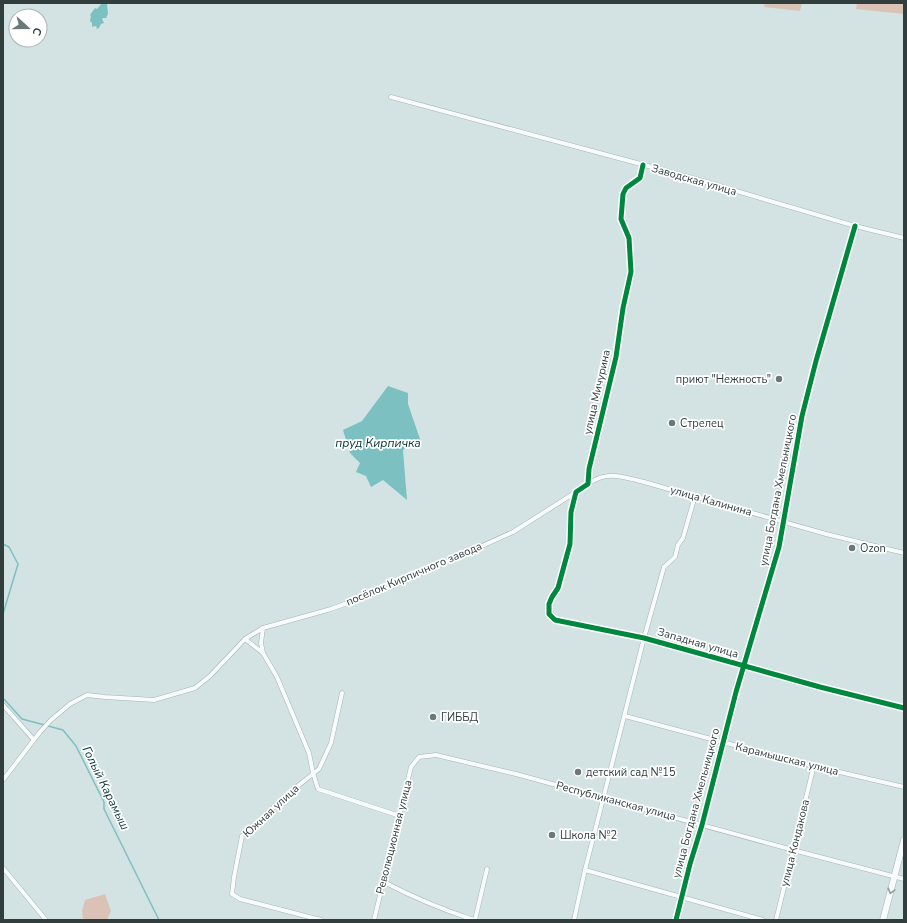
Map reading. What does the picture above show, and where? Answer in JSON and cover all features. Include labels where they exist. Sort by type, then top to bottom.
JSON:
[{"type":"street","name":"Заводская улица","points":[[391,97],[643,165],[855,226],[904,238]]},
{"type":"street","name":"улица Мичурина","points":[[588,484],[589,469],[616,357],[623,308],[631,272],[629,238],[621,219],[623,194],[626,188],[640,178],[643,165]]},
{"type":"street","name":"улица Богдана Хмельницкого","points":[[676,920],[734,699],[779,547],[802,416],[816,361],[855,226]]},
{"type":"street","name":"улица Калинина","points":[[588,484],[603,476],[619,476],[695,496],[783,522],[904,553]]},
{"type":"street","points":[[576,492],[588,484]]},
{"type":"street","name":"Западная улица","points":[[576,492],[571,512],[570,544],[558,588],[549,604],[549,614],[555,620],[644,638],[820,687],[904,708]]},
{"type":"street","name":"посёлок Кирпичного завода","points":[[3,780],[51,720],[70,704],[87,695],[154,700],[195,688],[210,676],[245,639],[263,628],[331,609],[391,587],[513,532],[576,492]]},
{"type":"street","points":[[574,920],[603,798],[644,638],[664,567],[674,557],[678,545],[683,538],[695,496]]},
{"type":"street","points":[[263,628],[261,643],[263,653],[284,690],[309,754],[318,789],[400,816]]},
{"type":"street","points":[[245,639],[263,653]]},
{"type":"street","name":"Южная улица","points":[[321,920],[240,899],[232,894],[242,836],[319,769],[331,743],[342,693]]},
{"type":"street","points":[[3,705],[34,740]]},
{"type":"street","name":"Карамышская улица","points":[[625,716],[723,743],[904,787]]},
{"type":"street","name":"Республиканская улица","points":[[419,756],[436,755],[516,774],[904,880]]},
{"type":"street","name":"Революционная улица","points":[[374,920],[412,767],[419,756]]},
{"type":"street","name":"улица Кондакова","points":[[776,920],[814,765]]},
{"type":"street","points":[[884,920],[904,840]]},
{"type":"street","points":[[3,868],[46,920]]},
{"type":"street","points":[[384,882],[416,899],[445,911],[474,920],[487,869]]},
{"type":"street","points":[[585,870],[763,920]]},
{"type":"shaded area","points":[[765,3],[802,3],[800,11],[764,7]]},
{"type":"shaded area","points":[[857,3],[904,4],[904,14],[856,9]]},
{"type":"shaded area","points":[[105,894],[111,911],[108,920],[83,919],[82,911],[85,900]]},
{"type":"water","points":[[102,3],[107,4],[108,14],[106,18],[102,19],[104,23],[96,29],[97,27],[95,26],[92,27],[90,15],[95,8],[97,9]]},
{"type":"water","name":"пруд Кирпичка","points":[[388,386],[408,393],[408,404],[422,445],[411,445],[403,450],[407,500],[383,480],[371,487],[366,476],[356,472],[360,463],[350,453],[343,430],[362,421]]},
{"type":"waterway","name":"Голый Карамыш","points":[[3,544],[9,547],[18,564],[3,614]]},
{"type":"waterway","name":"Голый Карамыш","points":[[3,698],[22,719],[63,730],[76,746],[104,802],[104,809],[159,920]]},
{"type":"cycle path","points":[[643,165],[640,178],[626,188],[623,194],[621,219],[629,238],[631,272],[623,308],[616,357],[589,469],[588,484],[576,492],[571,512],[570,544],[558,588],[549,604],[549,614],[555,620],[644,638],[820,687],[904,708]]},
{"type":"cycle path","points":[[676,920],[736,692],[779,547],[802,416],[816,361],[855,226]]},
{"type":"place","name":"приют \"Нежность\"","points":[[779,379]]},
{"type":"place","name":"Стрелец","points":[[672,423]]},
{"type":"place","name":"Ozon","points":[[852,548]]},
{"type":"place","name":"ГИББД","points":[[433,717]]},
{"type":"place","name":"детский сад №15","points":[[578,772]]},
{"type":"place","name":"Школа №2","points":[[552,835]]}]
